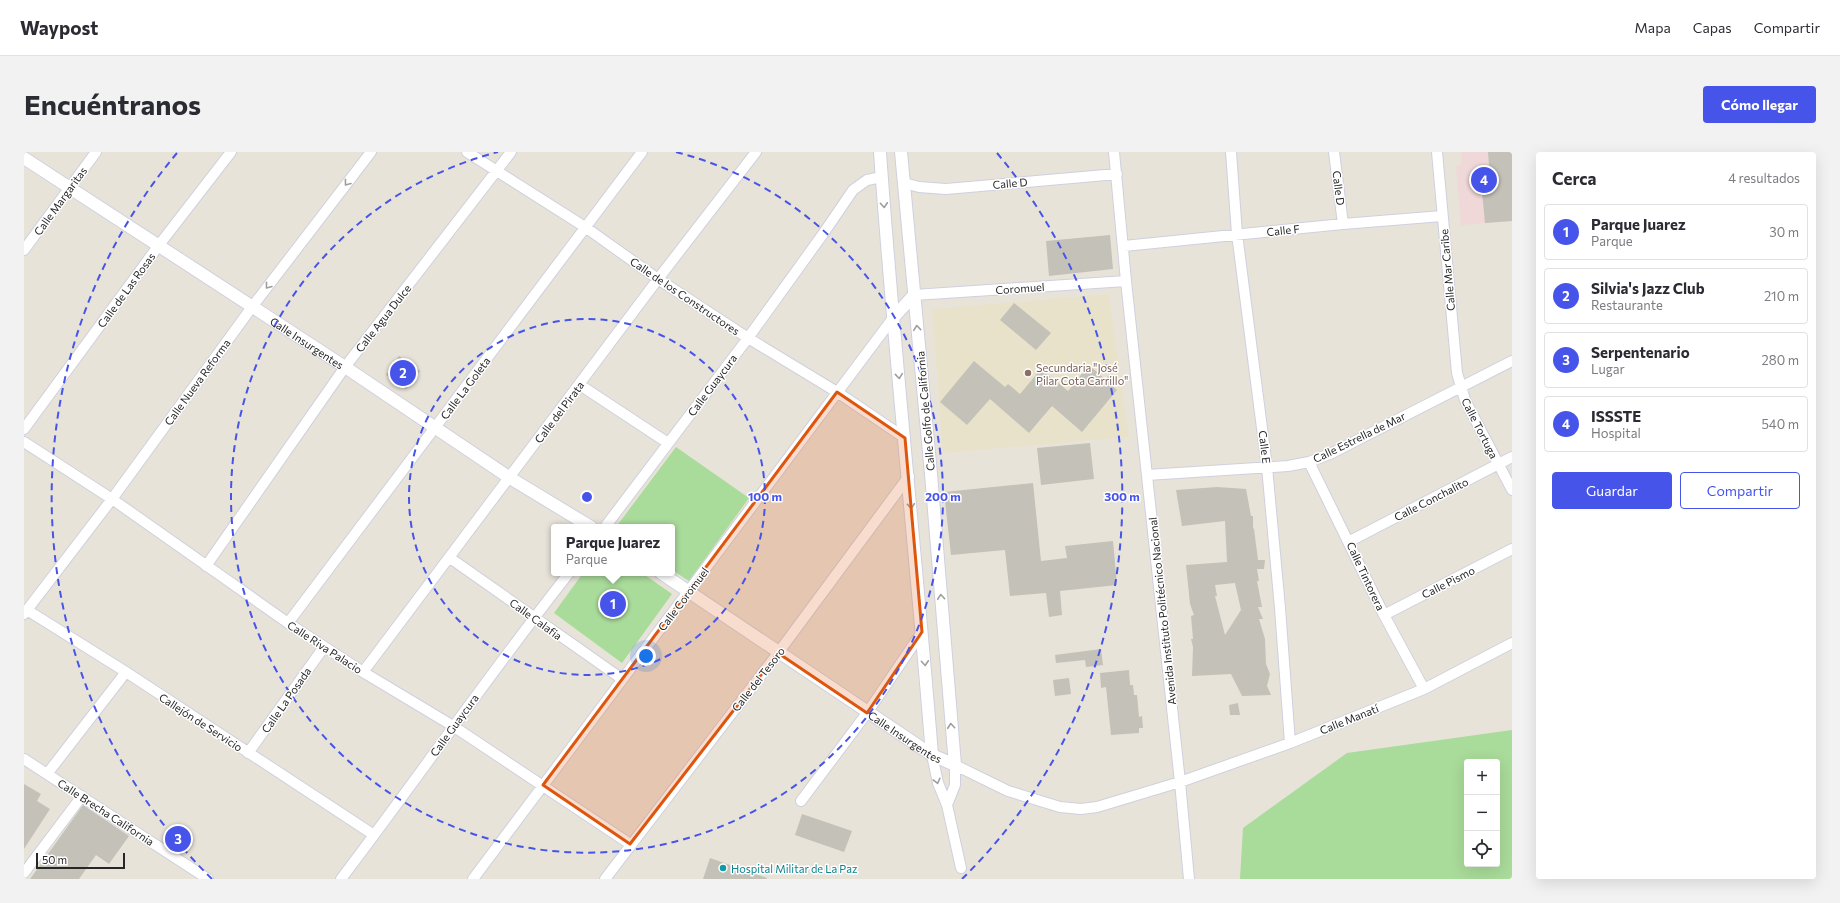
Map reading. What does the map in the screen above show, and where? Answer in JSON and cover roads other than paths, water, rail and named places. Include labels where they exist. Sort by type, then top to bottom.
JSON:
[{"type":"street","name":"Calle Margaritas","points":[[24,250],[96,152]]},
{"type":"street","name":"Calle de Las Rosas","points":[[24,429],[159,245],[230,152]]},
{"type":"street","name":"Calle Nueva Reforma","points":[[26,612],[112,499],[252,307],[371,152]]},
{"type":"street","name":"Calle de los Constructores","points":[[467,152],[585,228],[658,279],[748,338],[837,392],[905,438]]},
{"type":"street","name":"Calle Agua Dulce","points":[[206,566],[346,367],[511,152]]},
{"type":"street","name":"Calle La Goleta","points":[[288,623],[642,152]]},
{"type":"street","name":"Calle del Pirata","points":[[363,672],[580,385],[658,279],[756,152]]},
{"type":"street","name":"Calle Golfo de California","points":[[880,152],[893,318],[909,476],[932,755]]},
{"type":"street","name":"Calle Golfo de California","points":[[901,152],[931,474],[955,765]]},
{"type":"street","name":"Avenida Instituto Politécnico Nacional","points":[[1114,152],[1124,246],[1126,281],[1180,782],[1189,879]]},
{"type":"street","name":"Calle E","points":[[1231,152],[1237,234],[1267,467],[1280,608],[1290,743]]},
{"type":"street","name":"Calle D","points":[[1334,152],[1343,224]]},
{"type":"street","name":"Calle Mar Caribe","points":[[1437,152],[1455,360],[1461,387]]},
{"type":"street","name":"Calle Insurgentes","points":[[24,158],[346,367],[510,478],[586,524]]},
{"type":"street","name":"Calle D","points":[[904,183],[919,187],[946,189],[1117,174]]},
{"type":"street","points":[[882,177],[904,183]]},
{"type":"street","name":"Calle Guaycura","points":[[607,524],[748,338],[853,190],[867,180],[882,177]]},
{"type":"street","name":"Calle F","points":[[1124,246],[1237,234],[1442,216]]},
{"type":"street","name":"Coromuel","points":[[914,295],[1126,281]]},
{"type":"street","points":[[893,318],[914,295]]},
{"type":"street","name":"Calle Coromuel","points":[[473,879],[893,318]]},
{"type":"street","name":"Calle Estrella de Mar","points":[[1147,475],[1288,466],[1309,462],[1332,453],[1512,362]]},
{"type":"street","points":[[580,385],[668,443]]},
{"type":"street","name":"Calle Tortuga","points":[[1461,387],[1465,400],[1512,490]]},
{"type":"street","name":"Calle Riva Palacio","points":[[24,442],[112,499],[324,647],[453,726],[630,844]]},
{"type":"street","name":"Calle Conchalito","points":[[1350,541],[1512,457]]},
{"type":"street","name":"Calle Tintorera","points":[[1309,462],[1350,541],[1384,615],[1424,689]]},
{"type":"street","points":[[909,476],[931,474]]},
{"type":"street","name":"Calle del Tesoro","points":[[605,879],[630,844],[778,653],[909,476]]},
{"type":"street","name":"Calle Pismo","points":[[1384,615],[1512,549]]},
{"type":"street","name":"Calle Calafia","points":[[450,558],[622,679]]},
{"type":"street","name":"Calle Guaycura","points":[[341,879],[534,617],[567,576]]},
{"type":"street","name":"Calle Insurgentes","points":[[664,576],[867,713],[932,755],[1008,791],[1060,807],[1081,809],[1097,807],[1180,782]]},
{"type":"street","name":"Callejón de Servicio","points":[[26,612],[126,672],[374,835]]},
{"type":"street","points":[[801,801],[867,713],[922,632]]},
{"type":"street","name":"Calle Manatí","points":[[1180,782],[1290,743],[1424,689],[1512,643]]},
{"type":"street","name":"Calle La Posada","points":[[248,753],[324,647]]},
{"type":"street","points":[[47,774],[126,672]]},
{"type":"street","points":[[932,755],[961,868]]},
{"type":"street","name":"Calle Brecha California","points":[[24,759],[208,879]]},
{"type":"street","points":[[946,805],[954,786],[955,765]]},
{"type":"street","points":[[24,873],[82,796]]},
{"type":"place","name":"ISSSTE","points":[[1484,180]]},
{"type":"place","name":"Silvia's Jazz Club","points":[[403,373]]},
{"type":"place","name":"Secundaria \"José Pilar Cota Carrillo\"","points":[[1028,373]]},
{"type":"place","name":"Parque Juarez","points":[[613,604]]},
{"type":"place","name":"Serpentenario","points":[[178,839]]},
{"type":"place","name":"Hospital Militar de La Paz","points":[[723,868]]}]
